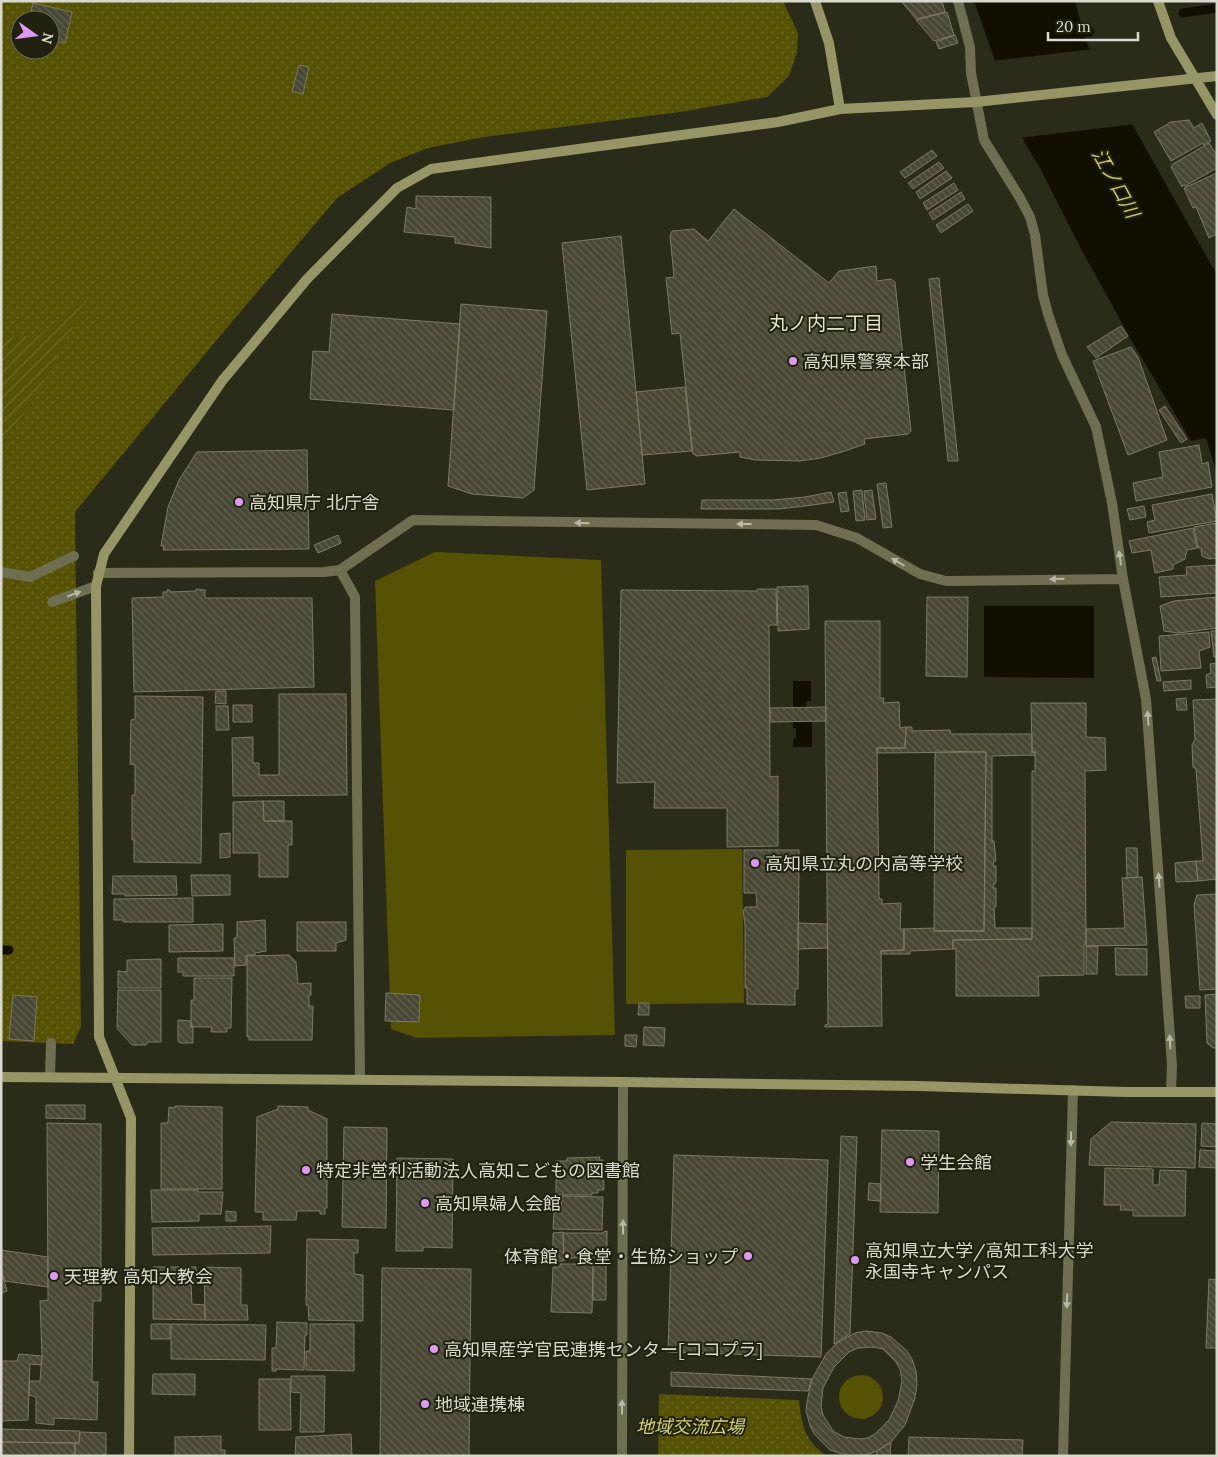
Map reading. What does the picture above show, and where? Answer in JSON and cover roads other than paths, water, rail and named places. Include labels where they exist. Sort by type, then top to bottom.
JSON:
[{"type":"street","points":[[815,1],[829,42],[840,109]]},
{"type":"street","points":[[958,1],[970,47],[971,73],[984,140],[1030,217],[1035,235],[1043,295],[1048,314],[1062,355],[1096,427],[1112,503],[1123,578],[1146,699],[1172,1065],[1171,1091]]},
{"type":"street","points":[[1158,1],[1171,38],[1217,115]]},
{"type":"street","points":[[129,1456],[131,1118],[99,1037],[96,586],[104,554],[222,380],[307,279],[398,188],[431,169],[778,122],[840,109],[976,102],[1217,76]]},
{"type":"street","points":[[98,573],[324,572],[340,570],[413,520],[816,525],[857,538],[920,574],[946,581],[1123,578]]},
{"type":"street","points":[[1,572],[30,578],[74,556]]},
{"type":"street","points":[[340,570],[355,597],[360,1078]]},
{"type":"street","points":[[52,602],[96,586]]},
{"type":"street","points":[[50,1078],[51,1042]]},
{"type":"street","points":[[1,1077],[360,1078],[1217,1092]]},
{"type":"street","points":[[622,1456],[623,1082]]},
{"type":"street","points":[[1063,1456],[1073,1090]]},
{"type":"water","name":"江ノ口川","points":[[974,1],[1075,1],[1087,44],[1217,275],[1217,473],[1206,438],[1191,441],[1133,343],[1080,247],[1040,168],[1023,140]]},
{"type":"water","points":[[984,606],[1094,606],[1094,678],[984,677]]},
{"type":"water","points":[[793,681],[811,681],[811,701],[807,701],[806,707],[812,720],[812,747],[793,747],[793,739],[796,738],[796,728],[793,728]]},
{"type":"waterway","points":[[1183,13],[1217,8]]},
{"type":"waterway","points":[[1074,36],[1090,32]]},
{"type":"waterway","points":[[1,950],[9,950]]},
{"type":"place","name":"高知県警察本部","points":[[793,361]]},
{"type":"place","name":"高知県庁 北庁舎","points":[[239,502]]},
{"type":"place","name":"高知県立丸の内高等学校","points":[[755,863]]},
{"type":"place","name":"学生会館","points":[[910,1162]]},
{"type":"place","name":"特定非営利活動法人高知こどもの図書館","points":[[306,1170]]},
{"type":"place","name":"高知県婦人会館","points":[[425,1203]]},
{"type":"place","name":"体育館・食堂・生協ショップ","points":[[748,1256]]},
{"type":"place","name":"高知県立大学/高知工科大学 永国寺キャンパス","points":[[855,1260]]},
{"type":"place","name":"天理教 高知大教会","points":[[54,1276]]},
{"type":"place","name":"高知県産学官民連携センター[ココプラ]","points":[[434,1349]]},
{"type":"place","name":"地域連携棟","points":[[425,1404]]},
{"type":"district","name":"丸ノ内二丁目","points":[[826,323]]},
{"type":"park label","name":"地域交流広場","points":[[690,1426]]}]
